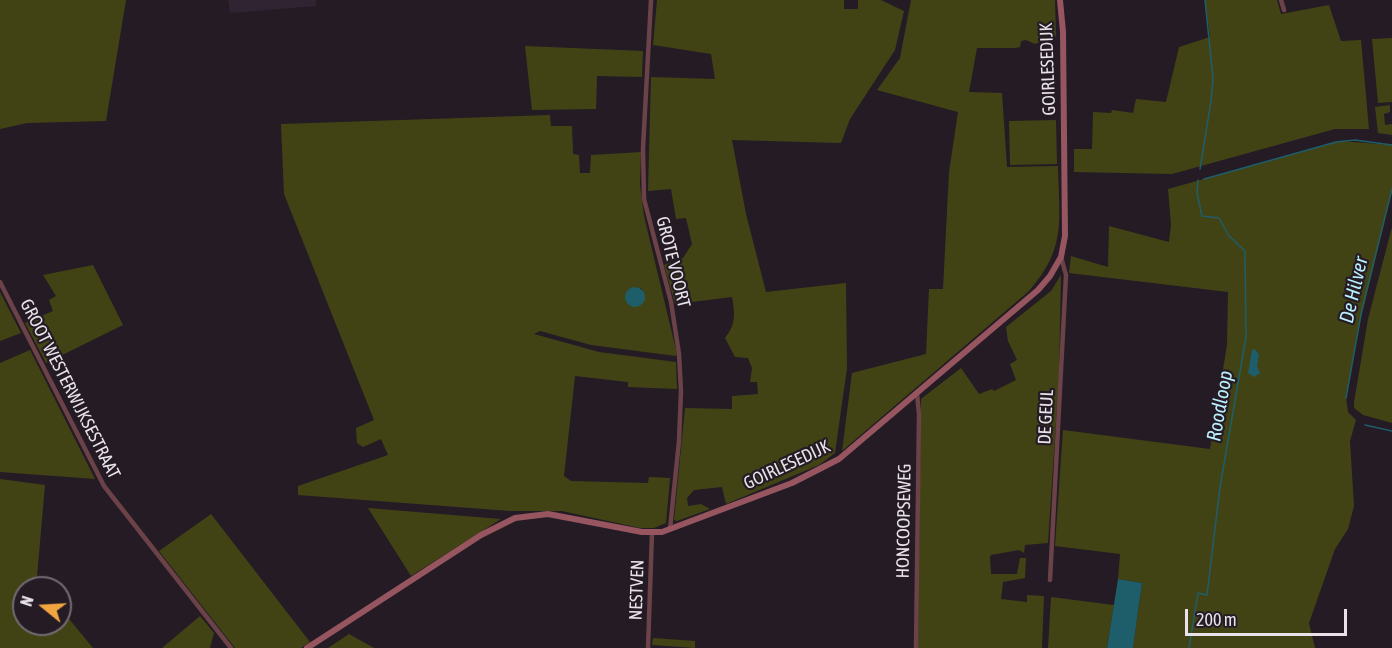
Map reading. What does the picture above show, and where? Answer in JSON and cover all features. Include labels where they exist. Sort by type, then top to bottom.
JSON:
[{"type":"street","name":"GROTE VOORT","points":[[651,0],[643,148],[644,199],[674,321],[681,391],[679,441],[670,529]]},
{"type":"street","name":"GOIRLESEDIJK","points":[[307,648],[481,535],[515,518],[548,514],[652,533],[670,529],[814,474],[840,459],[1038,290],[1061,257],[1065,236],[1063,32],[1060,0]]},
{"type":"street","points":[[1281,0],[1284,10]]},
{"type":"street","name":"DE GEUL","points":[[1050,580],[1066,275],[1061,257]]},
{"type":"street","name":"GROOT WESTERWIJKSESTRAAT","points":[[0,282],[104,486],[231,648]]},
{"type":"street","name":"HONCOOPSEWEG","points":[[916,648],[917,394]]},
{"type":"street","name":"NESTVEN","points":[[648,648],[652,533]]},
{"type":"shaded area","points":[[0,0],[126,0],[106,121],[27,123],[0,129]]},
{"type":"shaded area","points":[[228,0],[316,0],[316,6],[230,13]]},
{"type":"shaded area","points":[[657,0],[844,0],[844,9],[858,9],[858,0],[881,0],[904,11],[895,50],[850,119],[841,143],[732,140],[746,214],[766,292],[846,283],[847,368],[835,453],[819,465],[726,504],[722,487],[694,490],[687,498],[688,506],[701,504],[710,509],[677,521],[674,520],[685,408],[732,409],[732,396],[758,394],[757,382],[750,382],[752,368],[748,358],[735,357],[725,338],[734,319],[732,297],[675,304],[664,265],[683,258],[692,244],[686,218],[676,219],[671,189],[648,191],[651,77],[715,79],[711,54],[653,45]]},
{"type":"shaded area","points":[[911,0],[1055,0],[1056,36],[1035,44],[1026,40],[1021,41],[1020,47],[1015,48],[977,48],[969,92],[1002,93],[1007,167],[1058,166],[1058,233],[1050,261],[1029,291],[842,451],[852,373],[926,354],[929,289],[943,289],[949,172],[958,112],[877,90],[900,58]]},
{"type":"shaded area","points":[[1205,0],[1277,0],[1281,14],[1329,5],[1341,41],[1361,40],[1369,129],[1335,129],[1172,174],[1074,172],[1074,149],[1092,149],[1093,112],[1111,113],[1112,110],[1133,113],[1136,99],[1166,102],[1179,47],[1210,37]]},
{"type":"shaded area","points":[[1392,38],[1392,102],[1378,103],[1372,39]]},
{"type":"shaded area","points":[[525,46],[643,51],[642,77],[597,76],[596,109],[532,110]]},
{"type":"shaded area","points":[[1390,105],[1390,112],[1384,114],[1385,125],[1392,124],[1392,135],[1378,133],[1375,107]]},
{"type":"shaded area","points":[[550,115],[551,126],[572,126],[573,154],[579,155],[580,173],[590,173],[591,155],[641,152],[640,185],[644,216],[676,356],[591,345],[540,331],[534,334],[599,352],[676,362],[677,389],[628,387],[628,382],[575,376],[564,476],[571,481],[648,483],[649,477],[670,478],[666,523],[654,528],[640,528],[562,511],[510,511],[298,495],[298,486],[388,455],[381,439],[363,447],[357,443],[356,428],[374,420],[284,194],[281,124]],"holes":[[[636,287],[642,289],[644,300],[637,306],[629,304],[626,296]]]},
{"type":"shaded area","points":[[1056,120],[1057,164],[1010,165],[1009,121]]},
{"type":"shaded area","points":[[1340,141],[1392,145],[1392,191],[1358,331],[1346,397],[1348,412],[1356,420],[1350,441],[1354,506],[1348,529],[1335,549],[1309,623],[1315,648],[1133,648],[1142,583],[1118,579],[1120,554],[1055,546],[1063,430],[1210,449],[1227,345],[1228,292],[1069,273],[1071,256],[1108,267],[1109,226],[1169,242],[1171,225],[1168,189]]},
{"type":"shaded area","points":[[1392,227],[1392,423],[1363,415],[1354,408],[1354,402],[1368,319]]},
{"type":"shaded area","points":[[93,265],[123,325],[46,363],[25,323],[53,311],[49,300],[56,296],[43,275]]},
{"type":"shaded area","points":[[1061,275],[1059,376],[1048,543],[1025,545],[1024,553],[1019,550],[990,557],[991,574],[1017,574],[1020,558],[1026,558],[1025,578],[1003,582],[1001,599],[1027,602],[1027,595],[1044,596],[1042,648],[918,648],[921,399],[961,368],[979,394],[992,389],[994,391],[1016,380],[1010,364],[1017,360],[1008,341],[1006,327],[1051,291]]},
{"type":"shaded area","points":[[0,292],[21,333],[0,341]]},
{"type":"shaded area","points":[[30,350],[95,479],[0,472],[0,363]]},
{"type":"shaded area","points":[[0,479],[45,485],[37,576],[12,576],[12,636],[72,636],[72,622],[93,648],[0,648]]},
{"type":"shaded area","points":[[368,508],[501,519],[411,576]]},
{"type":"shaded area","points":[[211,514],[310,642],[301,648],[235,648],[159,551]]},
{"type":"shaded area","points":[[1051,597],[1114,605],[1107,647],[1109,648],[1048,648]]},
{"type":"shaded area","points":[[200,616],[214,633],[210,648],[162,648]]},
{"type":"shaded area","points":[[349,634],[374,648],[328,648]]},
{"type":"shaded area","points":[[653,638],[695,641],[695,648],[652,645]]},
{"type":"water","points":[[635,287],[642,290],[645,297],[642,304],[635,307],[628,304],[625,297],[628,290]]},
{"type":"water","points":[[1255,349],[1259,355],[1257,366],[1260,373],[1254,377],[1248,373],[1252,350]]},
{"type":"water","points":[[1118,579],[1142,583],[1133,648],[1107,648]]},
{"type":"waterway","name":"Roodloop","points":[[1200,169],[1213,78],[1205,0]]},
{"type":"waterway","name":"De Hilver","points":[[1204,179],[1336,142],[1355,140],[1392,145]]},
{"type":"waterway","name":"Roodloop","points":[[1189,648],[1198,593],[1207,595],[1220,487],[1246,337],[1245,251],[1229,236],[1219,218],[1202,216],[1197,193],[1198,180]]},
{"type":"waterway","name":"De Hilver","points":[[1346,398],[1362,309],[1392,189]]},
{"type":"waterway","name":"De Hilver","points":[[1365,425],[1392,431]]}]
